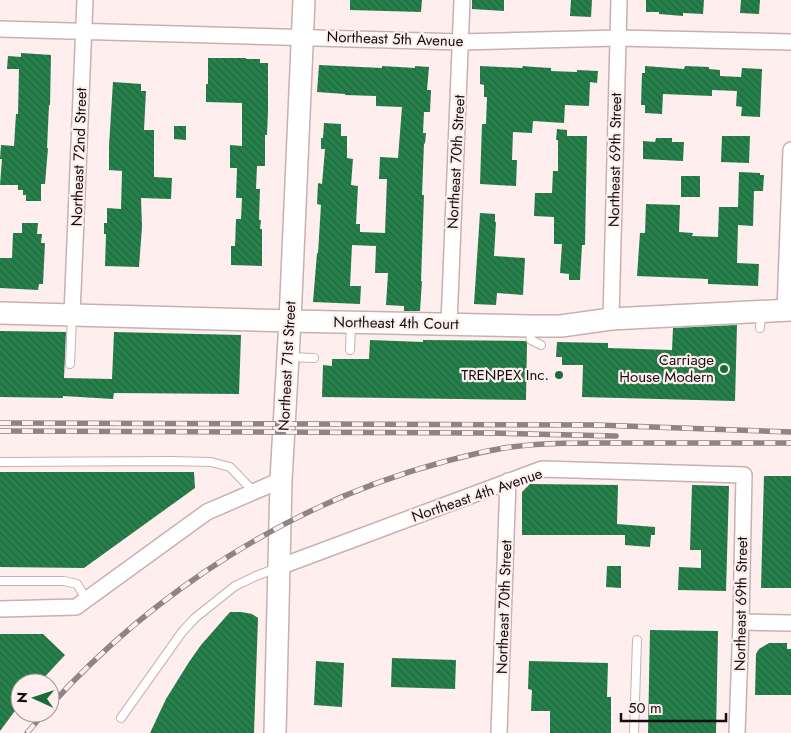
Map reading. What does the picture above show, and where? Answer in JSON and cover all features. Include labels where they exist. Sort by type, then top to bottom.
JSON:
[{"type":"street","name":"Northeast 72nd Street","points":[[72,314],[84,0]]},
{"type":"street","name":"Northeast 71st Street","points":[[275,733],[282,480],[304,0]]},
{"type":"street","name":"Northeast 70th Street","points":[[449,324],[462,0]]},
{"type":"street","name":"Northeast 69th Street","points":[[610,319],[619,0]]},
{"type":"street","name":"Northeast 5th Avenue","points":[[0,29],[461,42],[618,38],[791,42]]},
{"type":"street","points":[[788,310],[791,150]]},
{"type":"street","name":"Northeast 4th Court","points":[[0,313],[561,326],[610,319],[760,320],[788,310]]},
{"type":"street","name":"Northeast 4th Avenue","points":[[279,567],[542,469],[744,475]]},
{"type":"street","name":"Northeast 69th Street","points":[[737,733],[744,475]]},
{"type":"street","points":[[0,609],[76,607],[207,512],[282,480]]},
{"type":"street","name":"Northeast 70th Street","points":[[499,733],[508,481]]},
{"type":"street","points":[[741,622],[791,623]]},
{"type":"lane","points":[[70,364],[72,314]]},
{"type":"lane","points":[[350,350],[351,322]]},
{"type":"lane","points":[[528,326],[531,340],[541,345]]},
{"type":"lane","points":[[288,357],[314,358]]},
{"type":"lane","points":[[0,462],[211,462],[230,467],[254,492]]},
{"type":"lane","points":[[121,718],[182,632],[195,618],[235,586],[279,567]]},
{"type":"lane","points":[[0,581],[64,581],[76,584],[86,599]]},
{"type":"lane","points":[[634,733],[637,640]]},
{"type":"building","points":[[350,0],[422,0],[421,12],[350,10]]},
{"type":"building","points":[[472,0],[504,0],[504,11],[472,9]]},
{"type":"building","points":[[571,0],[592,0],[591,17],[570,16]]},
{"type":"building","points":[[646,0],[704,0],[703,14],[683,13],[683,16],[646,12]]},
{"type":"building","points":[[741,0],[760,0],[759,14],[740,13]]},
{"type":"building","points":[[21,53],[51,55],[48,148],[45,184],[41,184],[41,201],[26,201],[26,195],[23,195],[23,190],[18,190],[18,185],[0,185],[1,145],[14,146],[16,114],[18,114],[19,69],[7,69],[8,56],[21,57]]},
{"type":"building","points":[[208,58],[260,59],[260,63],[268,63],[265,166],[257,166],[256,189],[260,189],[259,220],[261,220],[260,229],[262,229],[262,266],[231,265],[231,246],[235,246],[236,219],[241,219],[242,198],[236,198],[237,168],[230,168],[230,145],[242,146],[242,103],[206,102]]},
{"type":"building","points":[[319,65],[382,68],[382,66],[429,67],[427,90],[431,90],[430,112],[424,112],[423,133],[426,133],[422,195],[424,195],[420,311],[404,311],[404,306],[386,305],[388,273],[375,273],[376,246],[352,245],[350,286],[361,286],[360,304],[313,302],[321,205],[317,204],[318,183],[322,184],[325,149],[321,149],[324,123],[341,124],[341,136],[347,136],[347,158],[353,159],[351,185],[358,186],[356,224],[360,224],[360,232],[385,233],[387,179],[379,179],[380,157],[398,158],[402,107],[376,106],[376,96],[317,92]]},
{"type":"building","points":[[480,66],[522,68],[523,66],[551,68],[551,71],[598,71],[597,83],[590,82],[589,106],[565,105],[564,123],[533,121],[532,133],[513,132],[512,160],[517,160],[516,186],[480,184],[482,124],[486,124],[487,97],[484,97],[484,85],[480,84]]},
{"type":"building","points":[[645,66],[684,69],[685,66],[709,67],[709,69],[720,70],[720,76],[741,77],[742,68],[762,69],[760,117],[741,116],[742,107],[736,106],[737,91],[712,90],[712,96],[663,94],[662,114],[645,113],[645,105],[641,105],[642,73],[645,73]]},
{"type":"building","points":[[113,82],[141,84],[141,91],[146,91],[144,130],[154,130],[154,177],[172,178],[171,199],[141,198],[142,227],[139,267],[105,266],[106,234],[104,234],[104,223],[107,223],[107,208],[121,209],[122,171],[109,170]]},
{"type":"building","points":[[174,126],[186,126],[186,140],[174,139]]},
{"type":"building","points":[[557,129],[567,130],[567,136],[587,136],[585,245],[582,245],[580,280],[569,280],[569,274],[560,273],[562,244],[554,244],[554,217],[534,216],[535,193],[552,193],[553,171],[558,171]]},
{"type":"building","points":[[722,136],[750,136],[749,163],[721,162]]},
{"type":"building","points":[[656,138],[672,138],[672,142],[684,142],[683,161],[643,159],[643,141],[655,142]]},
{"type":"building","points":[[739,172],[760,173],[760,175],[764,175],[763,191],[754,191],[753,226],[738,225],[737,263],[759,264],[758,286],[708,284],[708,279],[637,276],[640,233],[645,233],[646,204],[680,205],[679,232],[693,233],[692,236],[718,237],[719,207],[738,207]]},
{"type":"building","points":[[681,176],[700,176],[700,197],[681,197]]},
{"type":"building","points":[[480,213],[495,214],[494,256],[525,258],[523,295],[497,293],[496,305],[474,304]]},
{"type":"building","points":[[22,223],[38,223],[37,234],[42,234],[41,243],[45,243],[43,284],[39,284],[38,290],[0,288],[0,258],[12,258],[13,233],[22,233]]},
{"type":"building","points":[[737,325],[735,401],[582,397],[583,365],[562,365],[562,357],[556,357],[557,342],[608,343],[608,348],[672,350],[673,328]]},
{"type":"building","points":[[0,331],[66,332],[64,378],[112,379],[114,332],[241,335],[239,394],[114,393],[113,399],[63,396],[63,398],[0,397]]},
{"type":"building","points":[[370,340],[423,342],[423,340],[526,341],[526,400],[322,397],[323,365],[332,366],[332,359],[369,359]]},
{"type":"building","points":[[0,472],[194,472],[195,488],[84,568],[0,567]]},
{"type":"building","points":[[764,476],[791,476],[791,588],[761,588]]},
{"type":"building","points":[[530,484],[618,485],[617,524],[655,527],[655,535],[651,535],[650,547],[625,545],[625,535],[522,535],[522,492]]},
{"type":"building","points":[[692,485],[729,486],[726,591],[678,590],[679,567],[701,568],[701,550],[690,550]]},
{"type":"building","points":[[607,566],[621,566],[621,588],[606,587]]},
{"type":"building","points":[[230,612],[252,614],[258,618],[254,733],[150,733],[166,699],[189,662],[201,645]]},
{"type":"building","points":[[650,630],[718,631],[716,733],[648,733]]},
{"type":"building","points":[[0,634],[43,634],[65,655],[48,673],[10,673],[10,718],[0,731]]},
{"type":"building","points":[[769,643],[787,643],[787,649],[791,649],[791,695],[755,695],[756,654],[759,649]]},
{"type":"building","points":[[392,658],[456,660],[455,689],[391,687]]},
{"type":"building","points":[[316,661],[344,663],[342,707],[314,705]]},
{"type":"building","points":[[529,661],[608,663],[607,697],[611,697],[611,733],[550,733],[550,711],[531,711],[532,690],[528,689]]},
{"type":"railway","points":[[0,423],[597,425],[791,432]]},
{"type":"railway","points":[[0,431],[491,433],[616,436]]},
{"type":"railway","points":[[60,696],[91,664],[134,625],[180,589],[229,556],[280,526],[333,501],[387,479],[469,455],[526,445],[589,443],[791,443]]},
{"type":"railway","points":[[27,733],[36,723]]},
{"type":"place","name":"Carriage House Modern","points":[[724,369]]},
{"type":"place","name":"TRENPEX Inc.","points":[[559,375]]}]
